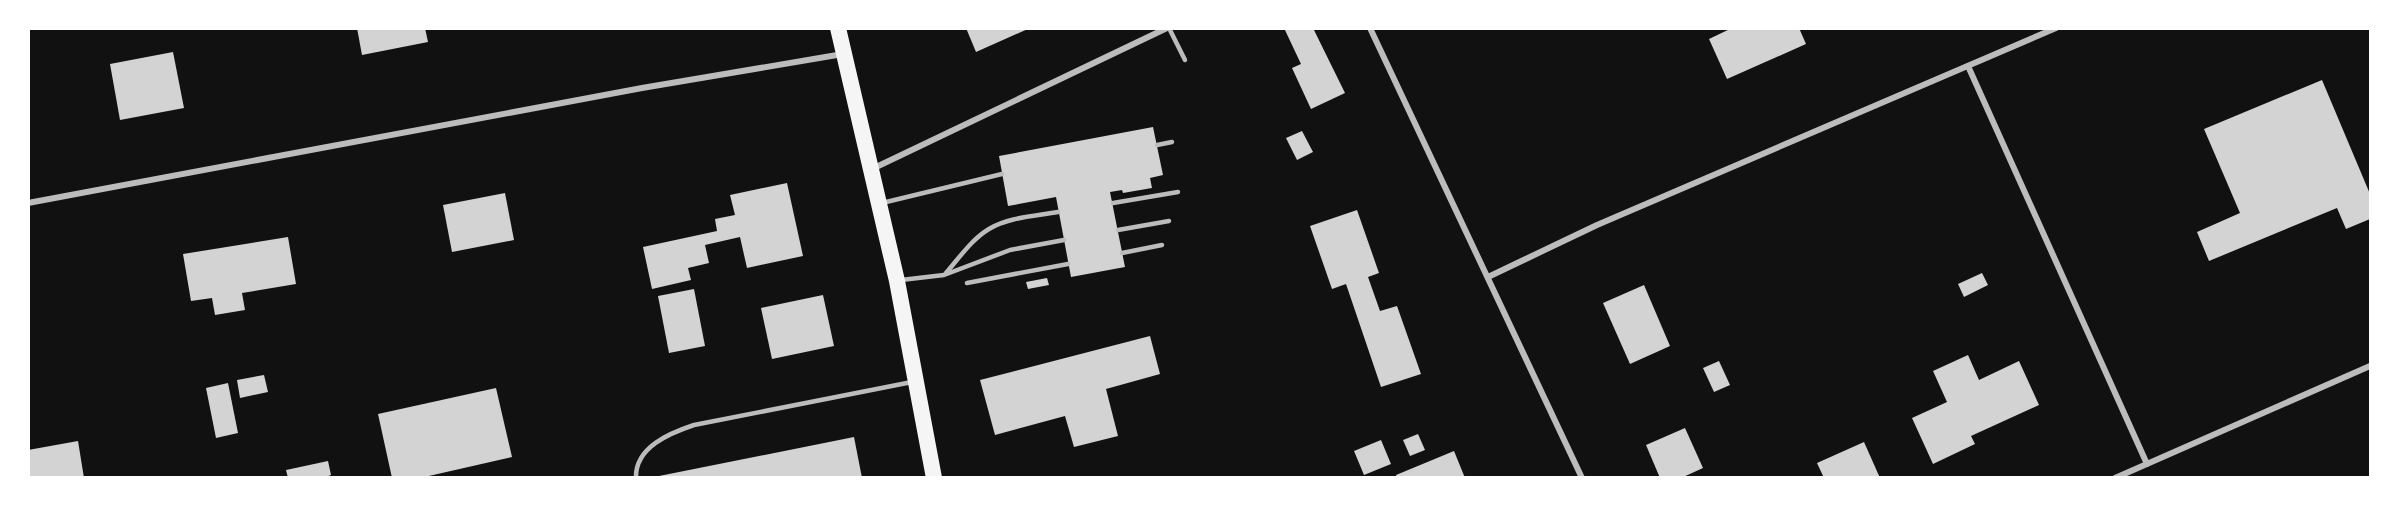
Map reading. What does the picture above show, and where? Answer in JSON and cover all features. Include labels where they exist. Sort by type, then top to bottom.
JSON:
[{"type":"highway","points":[[838,28],[897,281],[934,477]]},
{"type":"street","points":[[872,169],[1168,28]]},
{"type":"street","points":[[1370,28],[1582,477]]},
{"type":"street","points":[[1488,277],[1597,225],[2056,28]]},
{"type":"street","points":[[28,203],[642,88],[844,54]]},
{"type":"street","points":[[1968,66],[2147,464]]},
{"type":"street","points":[[2115,477],[2370,366]]},
{"type":"lane","points":[[1168,28],[1185,60]]},
{"type":"lane","points":[[1157,145],[1172,142]]},
{"type":"lane","points":[[879,204],[1002,174]]},
{"type":"lane","points":[[1113,203],[1178,192]]},
{"type":"lane","points":[[944,274],[989,229],[1009,221],[1058,212]]},
{"type":"lane","points":[[1118,230],[1169,221]]},
{"type":"lane","points":[[897,281],[944,274],[1010,250],[1064,240]]},
{"type":"lane","points":[[1122,253],[1162,245]]},
{"type":"lane","points":[[967,283],[1068,264]]},
{"type":"lane","points":[[636,477],[641,456],[671,433],[917,381]]},
{"type":"building","points":[[357,28],[425,28],[428,42],[362,55]]},
{"type":"building","points":[[966,28],[1030,28],[976,52]]},
{"type":"building","points":[[1284,28],[1313,28],[1345,93],[1311,109],[1292,68],[1301,64]]},
{"type":"building","points":[[1732,28],[1799,28],[1806,44],[1727,79],[1709,39]]},
{"type":"building","points":[[173,52],[184,108],[120,120],[110,64]]},
{"type":"building","points":[[2322,80],[2370,194],[2370,219],[2346,229],[2337,208],[2209,261],[2197,232],[2240,213],[2204,129]]},
{"type":"building","points":[[1153,127],[1163,175],[1150,178],[1152,188],[1123,193],[1122,190],[1110,192],[1125,267],[1071,277],[1056,197],[1008,206],[999,156]]},
{"type":"building","points":[[1302,131],[1313,152],[1297,160],[1286,138]]},
{"type":"building","points":[[787,183],[803,256],[747,268],[740,237],[705,245],[709,263],[688,268],[691,280],[652,289],[643,247],[717,231],[715,219],[735,215],[730,195]]},
{"type":"building","points":[[505,193],[514,240],[452,252],[443,205]]},
{"type":"building","points":[[1357,210],[1379,273],[1368,277],[1380,311],[1397,306],[1421,374],[1381,387],[1346,284],[1332,289],[1310,226]]},
{"type":"building","points":[[288,237],[296,284],[242,293],[245,310],[215,315],[212,298],[191,301],[183,254]]},
{"type":"building","points":[[1982,273],[1988,285],[1964,297],[1958,284]]},
{"type":"building","points":[[1047,278],[1049,285],[1028,289],[1026,282]]},
{"type":"building","points":[[1644,285],[1670,346],[1630,364],[1603,303]]},
{"type":"building","points":[[694,289],[705,346],[669,353],[658,296]]},
{"type":"building","points":[[823,295],[834,346],[772,359],[761,308]]},
{"type":"building","points":[[1150,336],[1160,374],[1106,389],[1118,436],[1074,447],[1065,416],[995,435],[980,380]]},
{"type":"building","points":[[1968,355],[1979,380],[2019,361],[2039,405],[1971,436],[1975,444],[1933,464],[1912,418],[1947,402],[1933,371]]},
{"type":"building","points":[[1719,361],[1730,385],[1714,392],[1703,368]]},
{"type":"building","points":[[264,375],[268,392],[240,398],[237,380]]},
{"type":"building","points":[[228,383],[238,433],[216,438],[206,388]]},
{"type":"building","points":[[496,388],[512,457],[420,478],[392,478],[378,414]]},
{"type":"building","points":[[1685,428],[1703,468],[1681,478],[1660,478],[1646,445]]},
{"type":"building","points":[[1418,434],[1425,450],[1410,456],[1403,440]]},
{"type":"building","points":[[854,437],[862,478],[659,478],[659,476]]},
{"type":"building","points":[[1381,440],[1391,464],[1364,475],[1354,451]]},
{"type":"building","points":[[78,441],[84,478],[28,478],[28,450]]},
{"type":"building","points":[[1864,442],[1880,478],[1824,478],[1817,463]]},
{"type":"building","points":[[1454,451],[1465,478],[1397,478],[1396,475]]},
{"type":"building","points":[[328,461],[331,475],[323,478],[288,478],[286,470]]}]
